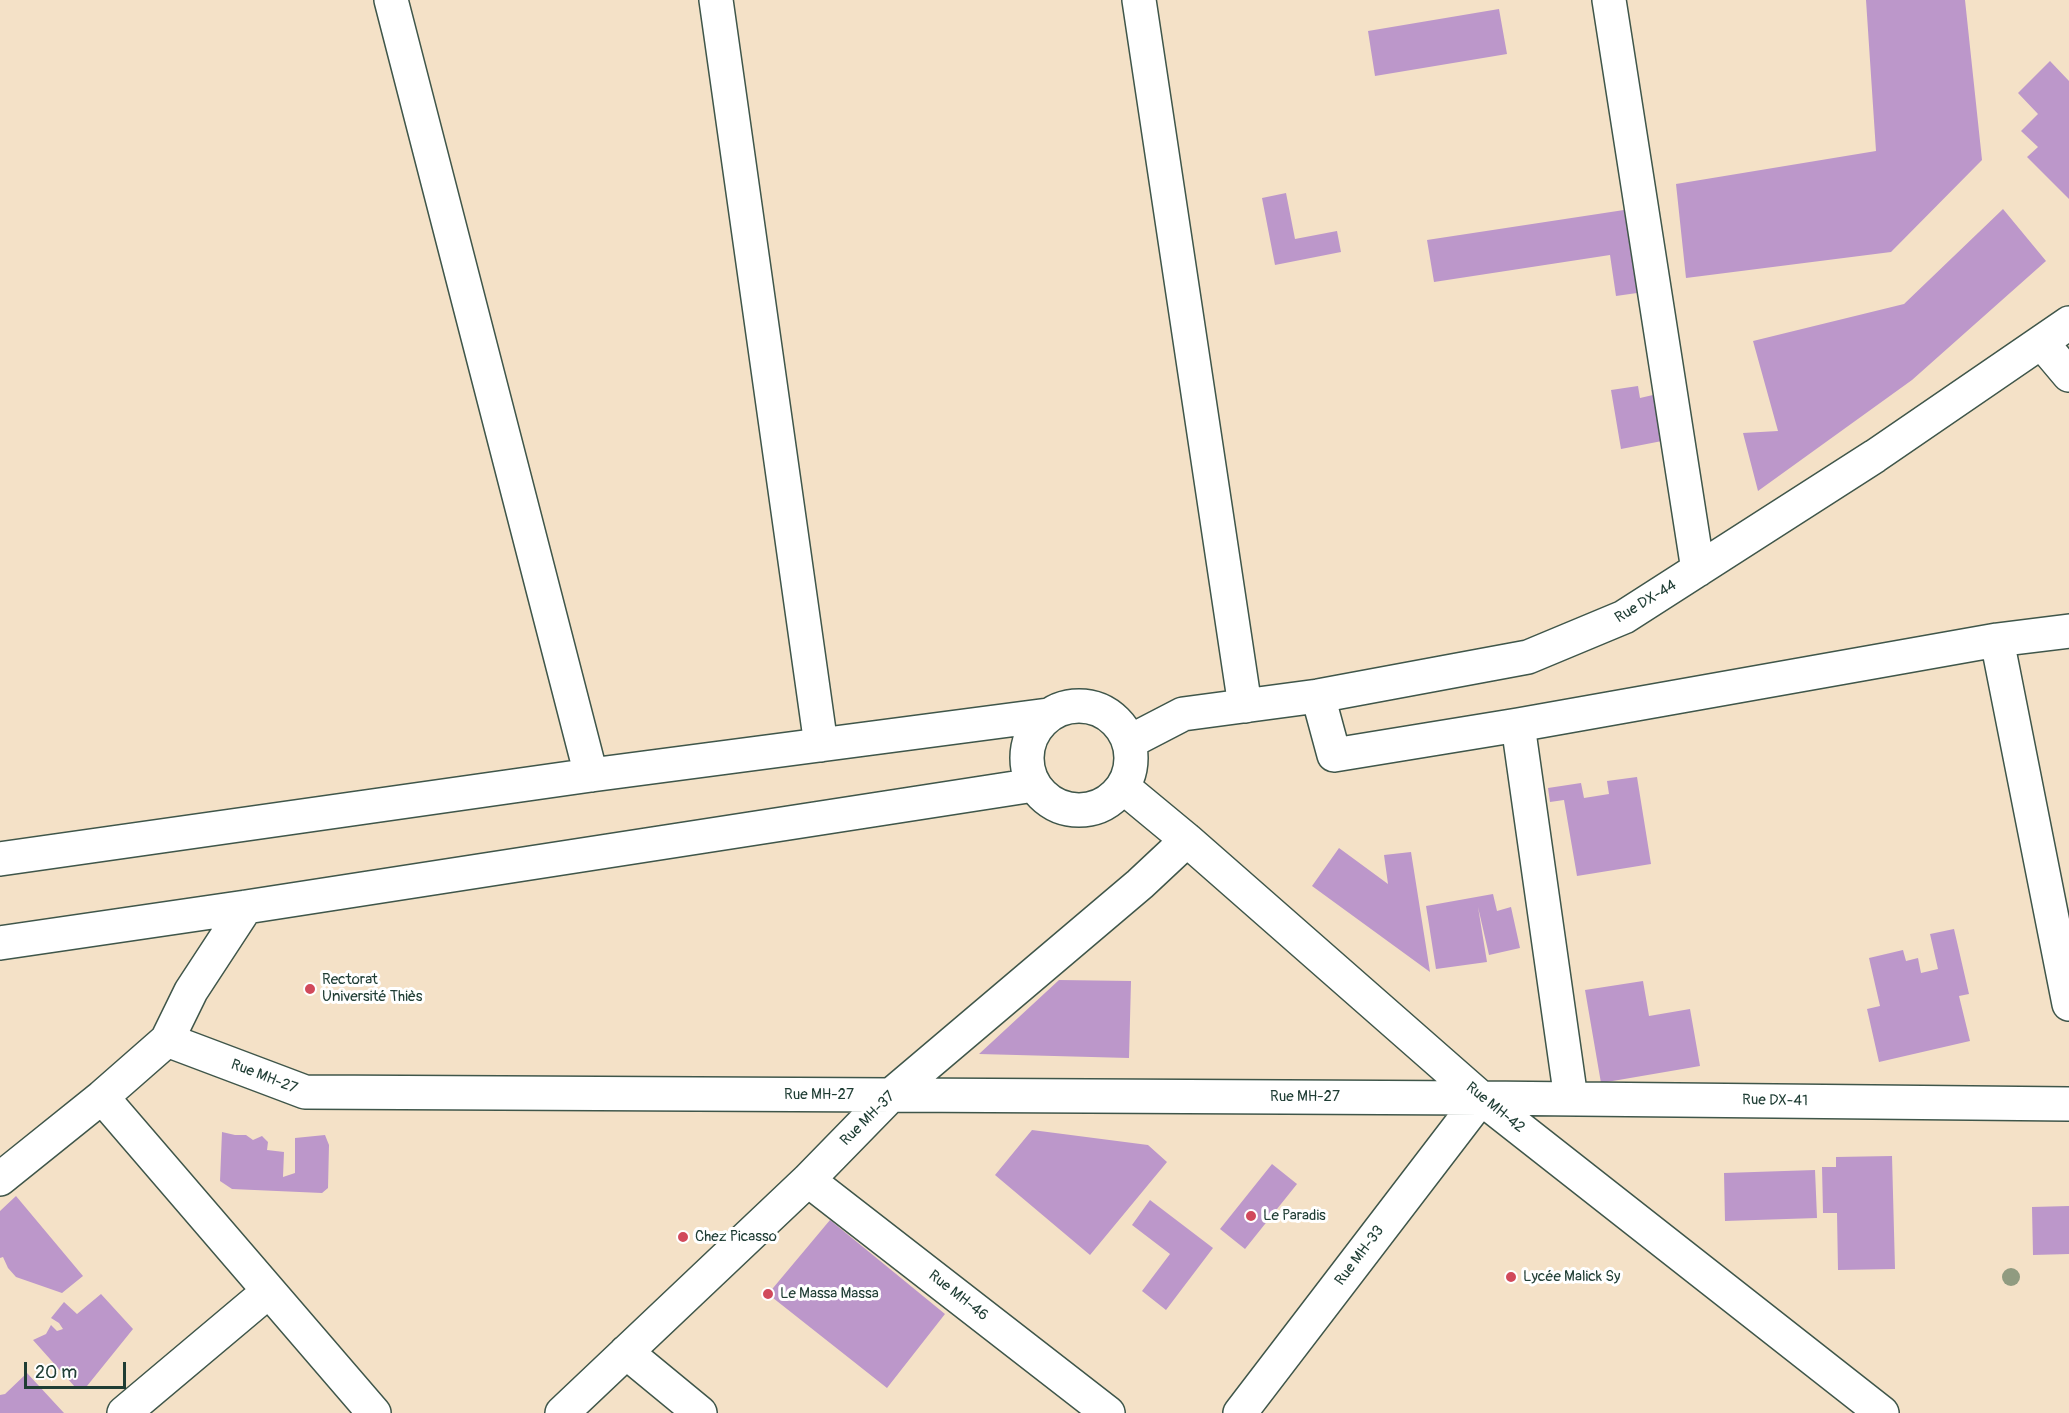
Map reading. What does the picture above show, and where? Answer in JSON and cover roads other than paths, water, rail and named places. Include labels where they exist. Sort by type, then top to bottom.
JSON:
[{"type":"street","points":[[391,0],[591,776]]},
{"type":"street","points":[[716,0],[821,745]]},
{"type":"street","points":[[1139,0],[1245,706]]},
{"type":"street","points":[[1609,0],[1698,570]]},
{"type":"street","name":"Rue DX-44","points":[[1129,742],[1183,714],[1317,696],[1528,657],[1624,617],[1875,456],[2069,323]]},
{"type":"street","points":[[2042,343],[2069,375]]},
{"type":"street","points":[[1317,696],[1334,755],[1518,725],[1997,640],[2069,631]]},
{"type":"street","points":[[1997,640],[2069,1004]]},
{"type":"street","points":[[0,859],[1048,715],[1072,706],[1096,708],[1117,722],[1129,742],[1131,766],[1123,787],[1110,801],[1091,810],[1071,811],[1052,804],[1034,785],[1026,760],[1031,735],[1048,715]]},
{"type":"street","points":[[1518,725],[1570,1099]]},
{"type":"street","points":[[0,943],[1034,785]]},
{"type":"street","name":"Rue MH-42","points":[[1123,787],[1187,840],[1481,1098],[1881,1413]]},
{"type":"street","name":"Rue MH-37","points":[[562,1413],[808,1180],[891,1095],[1140,884],[1187,840]]},
{"type":"street","points":[[0,1179],[102,1097],[167,1040],[191,991],[246,907]]},
{"type":"street","name":"Rue MH-27","points":[[167,1040],[305,1092],[1481,1098]]},
{"type":"street","points":[[102,1097],[374,1413]]},
{"type":"street","name":"Rue DX-41","points":[[1481,1098],[2069,1104]]},
{"type":"street","name":"Rue MH-33","points":[[1240,1413],[1481,1098]]},
{"type":"street","name":"Rue MH-46","points":[[808,1180],[1108,1413]]},
{"type":"street","points":[[124,1413],[269,1291]]},
{"type":"street","points":[[626,1352],[699,1413]]},
{"type":"place","name":"Rectorat Université Thiès","points":[[310,989]]},
{"type":"place","name":"Le Paradis","points":[[1251,1216]]},
{"type":"place","name":"Chez Picasso","points":[[683,1237]]},
{"type":"place","name":"Lycée Malick Sy","points":[[1511,1277]]},
{"type":"place","name":"Le Massa Massa","points":[[768,1294]]}]
